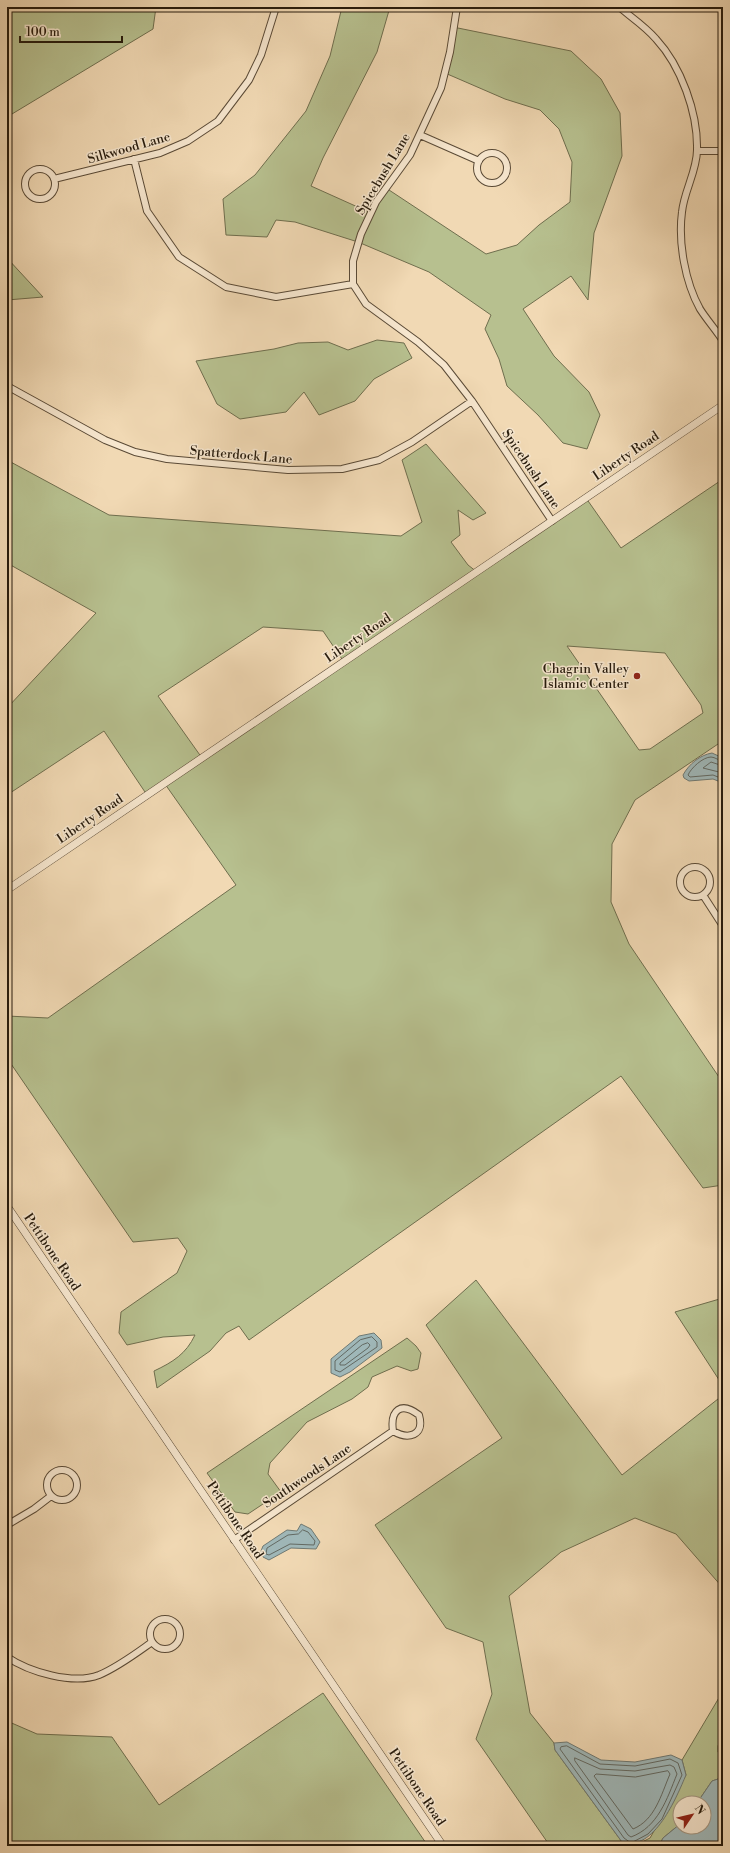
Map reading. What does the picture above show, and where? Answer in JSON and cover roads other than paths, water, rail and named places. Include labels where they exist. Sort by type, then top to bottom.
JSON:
[{"type":"street","name":"Silkwood Lane","points":[[54,179],[160,153],[188,141],[218,120],[249,80],[261,55],[276,7]]},
{"type":"street","name":"Spicebush Lane","points":[[457,7],[450,52],[441,88],[410,155],[376,202],[361,234],[353,261],[353,284],[366,304],[418,342],[444,365],[472,401],[552,521]]},
{"type":"street","points":[[620,7],[656,38],[677,68],[688,96],[698,151],[682,211],[682,235],[685,259],[691,287],[700,308],[723,341]]},
{"type":"street","points":[[420,135],[479,161]]},
{"type":"street","points":[[698,151],[723,151]]},
{"type":"street","points":[[489,153],[498,154],[506,163],[507,170],[504,178],[501,181],[492,183],[486,182],[480,177],[477,170],[479,161],[489,153]]},
{"type":"street","points":[[134,159],[147,211],[179,257],[226,287],[276,297],[353,284]]},
{"type":"street","points":[[44,170],[54,179],[54,187],[48,197],[39,200],[27,194],[24,186],[26,177],[32,171],[44,170]]},
{"type":"street","name":"Spatterdock Lane","points":[[7,386],[105,440],[135,452],[167,459],[288,470],[342,469],[379,460],[412,442],[472,401]]},
{"type":"street","name":"Liberty Road","points":[[7,890],[723,405]]},
{"type":"street","points":[[699,868],[705,871],[709,877],[710,885],[703,895],[694,897],[689,896],[683,891],[680,884],[682,875],[688,869],[699,868]]},
{"type":"street","points":[[703,895],[723,926]]},
{"type":"street","name":"Pettibone Road","points":[[7,1206],[443,1846]]},
{"type":"street","points":[[404,1407],[412,1409],[419,1415],[420,1427],[414,1435],[407,1437],[393,1431],[392,1420],[397,1410],[404,1407]]},
{"type":"street","name":"Southwoods Lane","points":[[234,1540],[393,1431]]},
{"type":"street","points":[[61,1469],[74,1475],[77,1485],[74,1494],[70,1498],[60,1500],[51,1496],[46,1487],[46,1482],[51,1473],[61,1469]]},
{"type":"street","points":[[7,1525],[51,1496]]},
{"type":"street","points":[[158,1620],[173,1620],[179,1628],[180,1638],[174,1646],[170,1649],[160,1649],[152,1642],[150,1638],[151,1628],[158,1620]]},
{"type":"street","points":[[7,1656],[16,1663],[50,1675],[78,1678],[98,1675],[120,1664],[152,1642]]},
{"type":"water","points":[[712,753],[723,758],[723,783],[713,779],[689,781],[684,778],[683,775],[685,771],[692,764],[699,758]]},
{"type":"water","points":[[374,1333],[381,1340],[382,1348],[350,1372],[340,1377],[331,1373],[331,1359],[359,1336]]},
{"type":"water","points":[[301,1524],[311,1529],[320,1542],[316,1549],[291,1548],[269,1560],[263,1557],[261,1551],[263,1546],[287,1530],[297,1531]]},
{"type":"water","points":[[567,1742],[601,1760],[635,1762],[671,1755],[682,1760],[686,1775],[677,1795],[672,1795],[672,1805],[663,1820],[654,1831],[644,1839],[634,1843],[622,1842],[555,1750],[554,1743]]},
{"type":"water","points":[[721,1778],[723,1780],[723,1846],[659,1846],[663,1838],[672,1831],[672,1835],[712,1835],[712,1795],[702,1795],[712,1781]]},
{"type":"place","name":"Chagrin Valley Islamic Center","points":[[637,676]]}]
